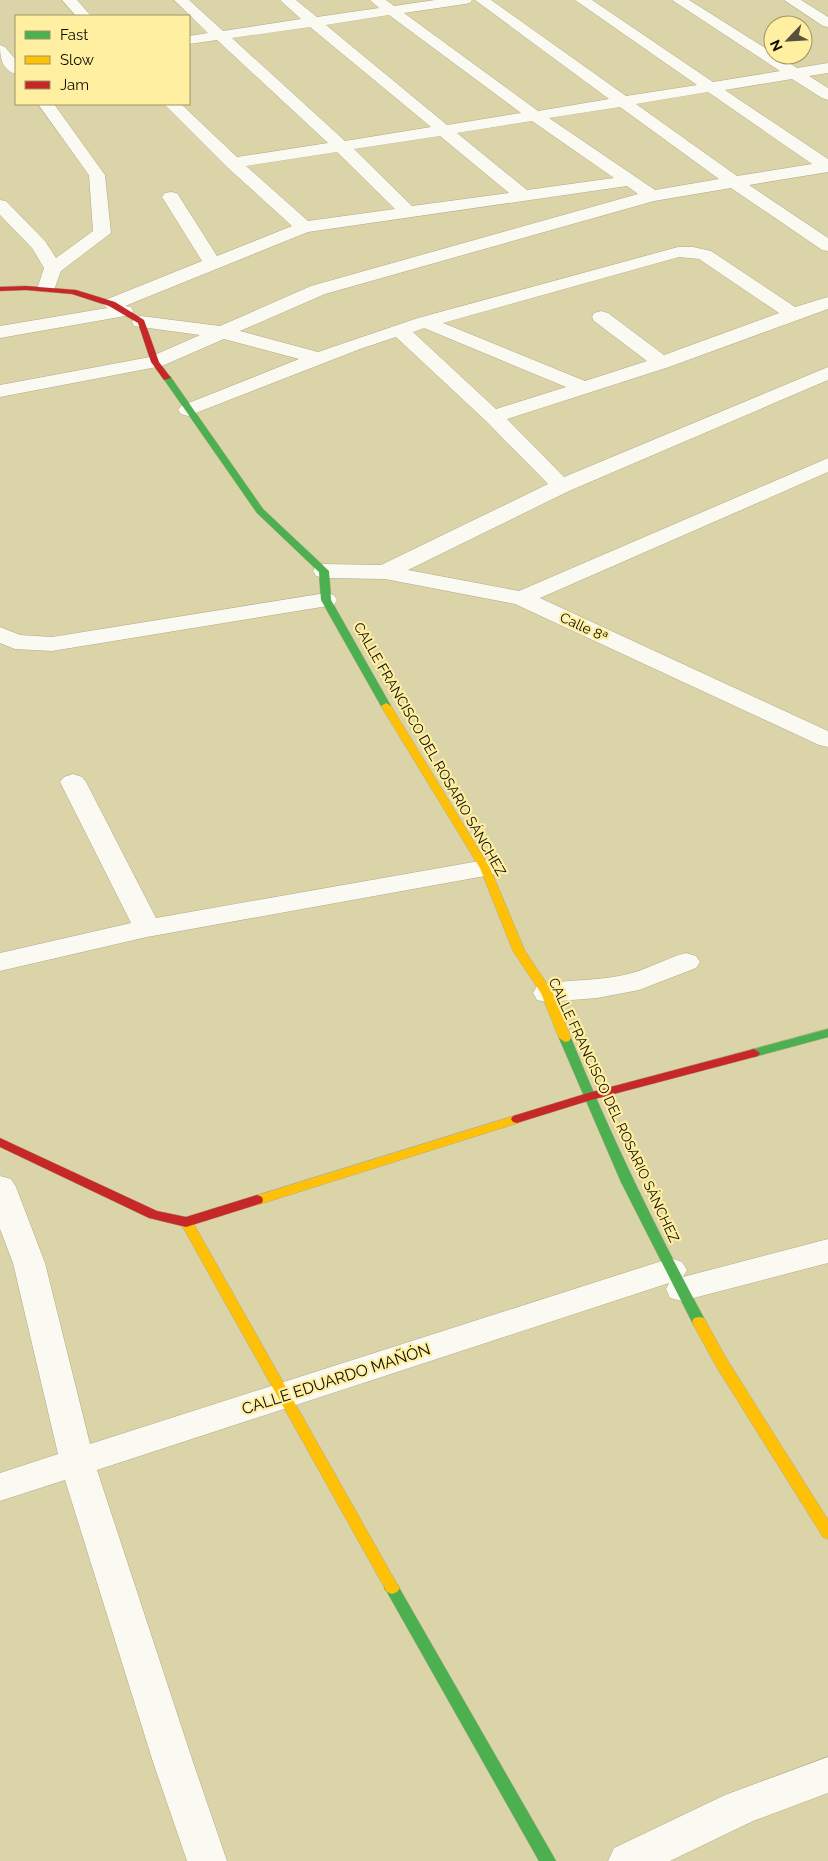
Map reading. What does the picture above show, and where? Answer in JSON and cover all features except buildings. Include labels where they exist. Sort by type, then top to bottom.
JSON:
[{"type":"street","points":[[68,0],[83,15]]},
{"type":"street","points":[[181,0],[341,146],[409,212]]},
{"type":"street","points":[[287,0],[522,196]]},
{"type":"street","points":[[377,0],[535,116],[652,196]]},
{"type":"street","points":[[190,40],[465,0]]},
{"type":"street","points":[[482,0],[734,182],[828,246]]},
{"type":"street","points":[[582,0],[828,166]]},
{"type":"street","points":[[679,0],[828,94]]},
{"type":"street","points":[[791,0],[828,22]]},
{"type":"street","points":[[0,50],[11,67]]},
{"type":"street","points":[[233,163],[828,68]]},
{"type":"street","points":[[46,290],[53,268],[102,233],[97,175],[47,105]]},
{"type":"street","points":[[173,105],[233,163],[304,227]]},
{"type":"street","points":[[0,391],[155,362],[318,290],[652,196],[828,166]]},
{"type":"street","points":[[0,332],[118,307],[213,264],[304,227],[629,181]]},
{"type":"street","points":[[171,197],[213,264]]},
{"type":"street","points":[[0,205],[39,245],[53,268]]},
{"type":"street","points":[[188,410],[317,358],[399,330],[668,254],[685,252],[705,255],[793,314]]},
{"type":"street","points":[[0,289],[26,288],[73,292],[118,307],[141,322],[221,332],[317,358]]},
{"type":"street","points":[[493,417],[662,363],[793,314],[828,303]]},
{"type":"street","points":[[601,317],[662,363]]},
{"type":"street","points":[[141,322],[155,362],[260,512],[324,571]]},
{"type":"street","points":[[425,322],[585,388]]},
{"type":"street","points":[[399,330],[493,417],[561,486]]},
{"type":"street","points":[[385,572],[561,486],[828,373]]},
{"type":"street","points":[[521,598],[828,464]]},
{"type":"street","name":"Calle 8ª","points":[[324,571],[385,572],[521,598],[828,740]]},
{"type":"street","name":"CALLE FRANCISCO DEL ROSARIO SÁNCHEZ","points":[[324,571],[326,600],[364,669],[485,868],[519,951],[547,993],[588,1097],[676,1280],[721,1362],[828,1533]]},
{"type":"street","points":[[0,634],[15,642],[52,644],[326,600]]},
{"type":"street","points":[[73,782],[148,928]]},
{"type":"street","points":[[0,962],[148,928],[485,868]]},
{"type":"street","points":[[547,993],[597,989],[638,981],[686,962]]},
{"type":"street","points":[[0,1142],[154,1215],[186,1222],[588,1097],[828,1033]]},
{"type":"street","points":[[0,1188],[29,1263],[77,1462],[173,1762],[207,1861]]},
{"type":"street","points":[[186,1222],[286,1396],[463,1715],[548,1861]]},
{"type":"street","name":"CALLE EDUARDO MAÑÓN","points":[[0,1487],[286,1396],[676,1280],[828,1251]]},
{"type":"street","points":[[628,1861],[739,1808],[828,1775]]},
{"type":"traffic: fast","points":[[167,378],[260,511],[324,571],[326,600],[386,706]]},
{"type":"traffic: fast","points":[[754,1053],[828,1033]]},
{"type":"traffic: fast","points":[[565,1038],[628,1182],[699,1322]]},
{"type":"traffic: fast","points":[[392,1588],[548,1861]]},
{"type":"traffic: slow","points":[[386,706],[485,868],[519,951],[547,993],[565,1038]]},
{"type":"traffic: slow","points":[[257,1200],[517,1119]]},
{"type":"traffic: slow","points":[[186,1222],[392,1588]]},
{"type":"traffic: slow","points":[[699,1322],[721,1362],[828,1533]]},
{"type":"traffic: jam","points":[[0,289],[26,288],[73,292],[112,304],[141,322],[155,362],[167,378]]},
{"type":"traffic: jam","points":[[517,1119],[588,1097],[754,1053]]},
{"type":"traffic: jam","points":[[0,1142],[154,1215],[186,1222],[257,1200]]}]
